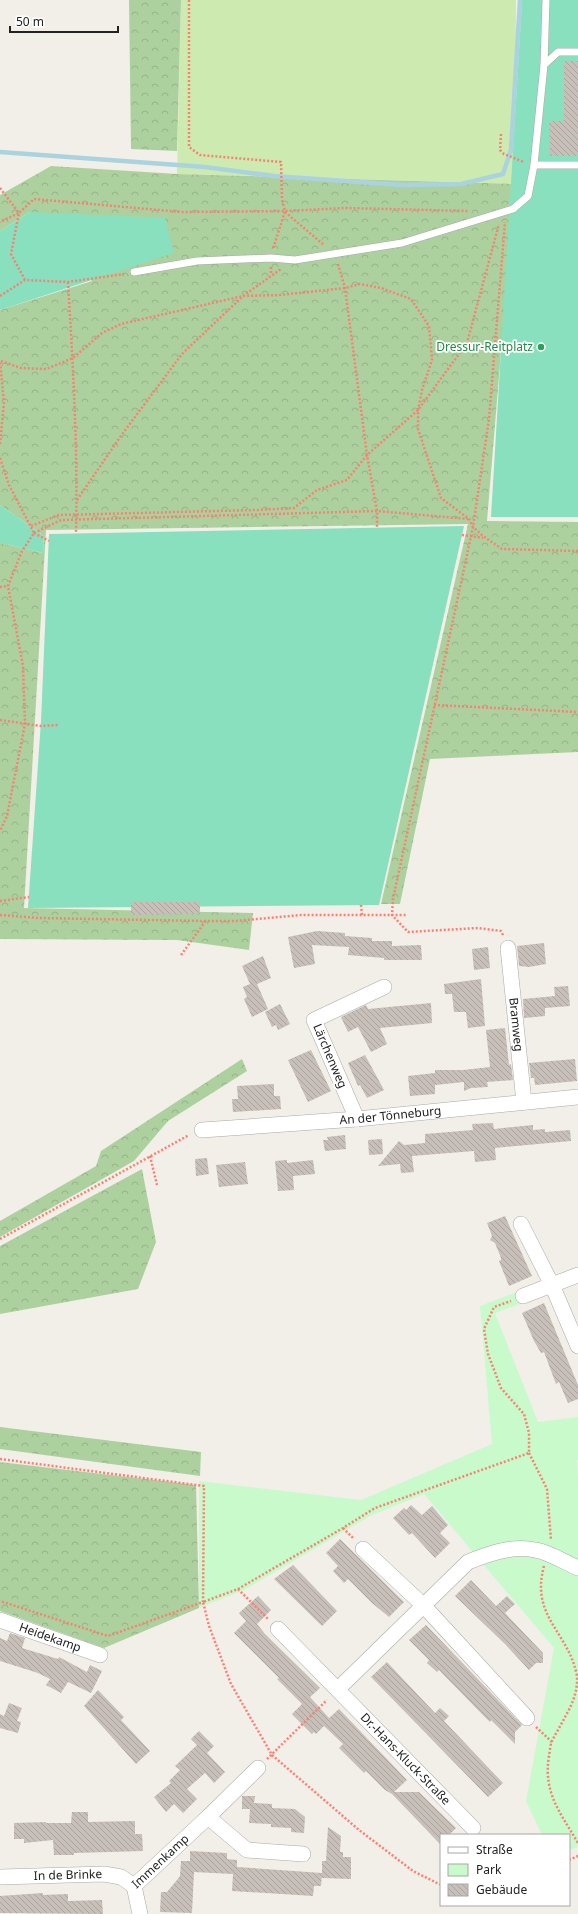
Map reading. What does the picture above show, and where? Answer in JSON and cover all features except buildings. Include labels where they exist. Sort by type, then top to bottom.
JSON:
[{"type":"street","name":"Bramweg","points":[[508,948],[524,1102]]},
{"type":"street","name":"Lärchenweg","points":[[357,1119],[314,1020],[384,987]]},
{"type":"street","name":"An der Tönneburg","points":[[202,1130],[357,1119],[578,1097]]},
{"type":"street","points":[[521,1224],[552,1285],[578,1346]]},
{"type":"street","points":[[523,1296],[578,1275]]},
{"type":"street","points":[[363,1549],[423,1605],[527,1718]]},
{"type":"street","points":[[338,1690],[468,1562],[488,1553],[516,1549],[534,1550],[547,1554],[578,1568]]},
{"type":"street","name":"Heidekamp","points":[[0,1620],[100,1655]]},
{"type":"street","name":"Dr.-Hans-Kluck-Straße","points":[[278,1629],[473,1828]]},
{"type":"street","name":"Immenkamp","points":[[140,1914],[134,1886],[258,1768]]},
{"type":"street","points":[[208,1817],[247,1850],[303,1854]]},
{"type":"street","name":"In de Brinke","points":[[0,1877],[104,1874],[121,1877],[134,1886]]},
{"type":"lane","points":[[134,272],[197,261],[271,258],[295,260],[336,254],[402,243],[513,209],[528,196],[534,165],[544,65],[546,0]]},
{"type":"lane","points":[[544,65],[558,52],[578,52]]},
{"type":"lane","points":[[534,165],[578,165]]},
{"type":"path","points":[[189,0],[189,146],[200,155],[281,162],[282,200],[284,211],[271,258]]},
{"type":"path","points":[[501,134],[500,150],[504,154],[518,161]]},
{"type":"path","points":[[0,188],[19,213],[11,254],[25,280]]},
{"type":"path","points":[[0,222],[19,213],[34,199],[182,212],[284,211],[346,208],[474,211]]},
{"type":"path","points":[[284,211],[336,254],[345,288],[367,455],[377,511],[378,528]]},
{"type":"path","points":[[32,526],[58,515],[294,508],[317,490],[347,480],[367,455],[418,410],[467,342],[498,225],[505,211]]},
{"type":"path","points":[[505,211],[504,248],[489,419],[473,527],[393,899],[392,916],[408,932],[478,928],[501,931],[508,948]]},
{"type":"path","points":[[77,500],[123,433],[182,354],[243,296],[295,260]]},
{"type":"path","points":[[0,296],[25,280],[68,282],[134,272]]},
{"type":"path","points":[[68,282],[73,358],[77,500],[76,533]]},
{"type":"path","points":[[0,444],[4,403],[1,361],[21,368],[46,369],[73,358],[102,333],[121,324],[243,296],[280,295],[345,288],[360,284],[381,288],[411,299],[429,326],[432,360],[422,390],[418,410],[418,429],[441,498],[469,519],[473,527],[502,549],[578,551]]},
{"type":"path","points":[[0,458],[9,485],[34,532],[49,541]]},
{"type":"path","points":[[0,831],[7,816],[25,724],[24,666],[8,586],[22,551],[34,532],[61,520],[377,511],[469,519]]},
{"type":"path","points":[[462,535],[486,538]]},
{"type":"path","points":[[0,587],[8,586]]},
{"type":"path","points":[[434,705],[578,712]]},
{"type":"path","points":[[0,720],[41,726],[58,725]]},
{"type":"path","points":[[0,901],[29,897]]},
{"type":"path","points":[[361,905],[362,915]]},
{"type":"path","points":[[0,915],[39,918],[235,921],[301,915],[407,915]]},
{"type":"path","points":[[181,954],[205,921]]},
{"type":"path","points":[[0,1239],[150,1156],[193,1133],[202,1130]]},
{"type":"path","points":[[150,1156],[157,1185]]},
{"type":"path","points":[[523,1296],[494,1307],[484,1329],[488,1354],[502,1388],[524,1414],[530,1433],[530,1453],[547,1489],[552,1538],[541,1577],[543,1606],[558,1634],[568,1648],[574,1662],[578,1679],[574,1700],[552,1742],[547,1772],[552,1800],[578,1843]]},
{"type":"path","points":[[0,1602],[108,1636],[238,1589],[375,1508],[530,1453]]},
{"type":"path","points":[[0,1459],[204,1486],[203,1602],[209,1626],[231,1684],[272,1755],[358,1830],[413,1871],[440,1884]]},
{"type":"path","points":[[238,1589],[278,1629]]},
{"type":"path","points":[[258,1768],[338,1690]]},
{"type":"path","points":[[527,1718],[552,1742]]},
{"type":"green space","points":[[129,0],[181,0],[177,151],[131,149]]},
{"type":"green space","points":[[181,0],[516,0],[515,184],[177,174]]},
{"type":"green space","points":[[522,0],[578,0],[578,517],[491,517]]},
{"type":"green space","points":[[51,166],[177,174],[515,184],[487,521],[578,522],[578,752],[430,759],[400,904],[381,904],[468,524],[46,530],[24,908],[253,913],[249,950],[177,940],[0,939],[0,544],[6,544],[43,553],[44,536],[0,505],[0,310],[92,281],[30,212],[0,231],[0,195]]},
{"type":"green space","points":[[30,212],[165,218],[174,253],[0,310],[0,231]]},
{"type":"green space","points":[[0,505],[44,536],[43,553],[6,544],[0,544]]},
{"type":"green space","points":[[464,526],[379,905],[28,908],[41,721],[49,534]]},
{"type":"green space","points":[[242,1059],[247,1071],[168,1121],[134,1161],[0,1237],[0,1221],[96,1166],[101,1151]]},
{"type":"green space","points":[[142,1169],[156,1242],[138,1289],[0,1314],[0,1246]]},
{"type":"green space","points":[[538,1284],[543,1295],[495,1313],[538,1422],[578,1417],[578,1847],[570,1850],[570,1834],[542,1834],[526,1801],[554,1648],[424,1494],[372,1515],[244,1590],[199,1608],[199,1481],[361,1500],[492,1444],[480,1306]]},
{"type":"green space","points":[[0,1427],[201,1452],[200,1476],[0,1449]]},
{"type":"green space","points":[[0,1462],[196,1485],[199,1608],[104,1648],[0,1611]]},
{"type":"waterway","points":[[0,152],[205,167],[274,176],[402,185],[461,184],[503,174],[511,150],[520,0]]},
{"type":"place","name":"Dressur-Reitplatz","points":[[541,347]]}]
